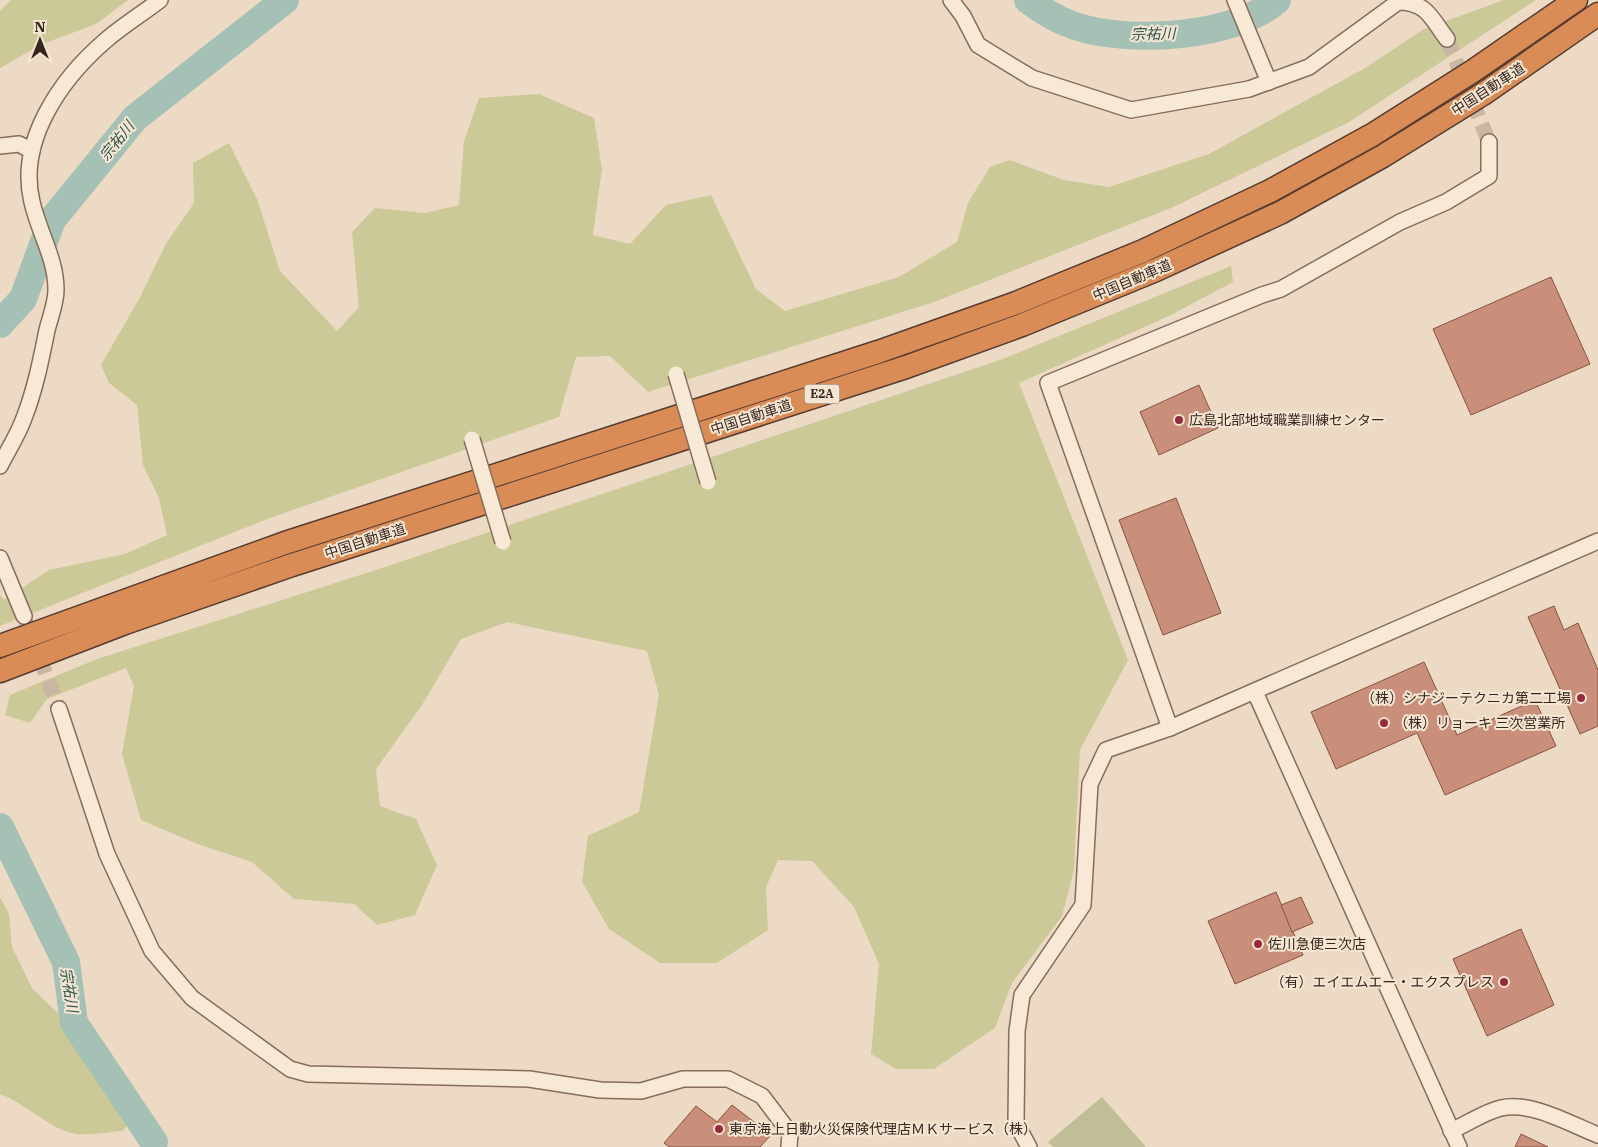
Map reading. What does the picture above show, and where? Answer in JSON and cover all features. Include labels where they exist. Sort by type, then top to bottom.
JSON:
[{"type":"highway","name":"中国自動車道","points":[[0,646],[285,543],[878,352],[1016,303],[1134,255],[1270,191],[1372,135],[1473,71],[1576,0]]},
{"type":"highway","name":"中国自動車道","points":[[0,671],[125,624],[292,565],[906,367],[1022,325],[1156,270],[1280,214],[1383,156],[1483,94],[1598,14]]},
{"type":"street","points":[[0,466],[24,419],[38,370],[56,291],[50,249],[39,226],[32,202],[30,186],[32,151],[40,127],[58,94],[78,67],[105,41],[160,0]]},
{"type":"street","points":[[952,0],[978,45],[1032,78],[1131,110],[1249,89],[1309,67],[1398,1],[1422,6],[1447,39]]},
{"type":"street","points":[[1235,0],[1270,82]]},
{"type":"street","points":[[1170,728],[1048,384],[1253,298],[1282,289],[1400,222],[1446,202],[1489,176],[1489,142]]},
{"type":"street","points":[[0,146],[19,144],[32,151]]},
{"type":"street","points":[[676,374],[708,482]]},
{"type":"street","points":[[472,439],[503,542]]},
{"type":"street","points":[[1029,1147],[1016,1123],[1016,1031],[1022,995],[1084,905],[1090,784],[1106,750],[1170,728],[1255,692],[1598,541]]},
{"type":"street","points":[[0,558],[24,616]]},
{"type":"street","points":[[1255,692],[1459,1147]]},
{"type":"street","points":[[59,709],[107,854],[152,951],[192,998],[290,1069],[308,1074],[529,1079],[600,1090],[641,1090],[683,1079],[728,1079],[762,1096],[790,1133],[789,1147]]},
{"type":"street","points":[[1451,1131],[1499,1109],[1512,1106],[1526,1107],[1598,1135]]},
{"type":"shaded area","points":[[11,0],[128,0],[96,24],[40,45],[0,68],[0,11]]},
{"type":"shaded area","points":[[1504,0],[1536,0],[1349,122],[1171,208],[934,302],[648,392],[610,356],[576,357],[559,417],[267,519],[0,626],[0,595],[4,600],[49,570],[125,554],[167,535],[159,498],[143,465],[137,405],[109,383],[101,365],[139,299],[167,242],[194,203],[193,163],[229,143],[257,199],[280,271],[337,331],[359,307],[352,232],[375,208],[425,213],[459,205],[464,141],[479,98],[539,94],[594,118],[602,169],[593,235],[630,244],[666,205],[711,195],[756,289],[785,311],[899,277],[957,242],[968,203],[990,167],[1010,160],[1064,180],[1109,187],[1209,154],[1365,68],[1424,29]]},
{"type":"shaded area","points":[[1231,266],[1233,282],[1169,316],[1019,383],[1128,660],[1080,750],[1074,870],[1062,916],[1012,983],[995,1028],[934,1069],[896,1069],[871,1054],[879,964],[854,907],[812,861],[778,860],[766,887],[768,930],[717,963],[660,963],[609,929],[582,882],[588,836],[639,812],[659,695],[647,651],[507,622],[461,639],[422,705],[376,769],[380,806],[416,819],[437,865],[415,915],[377,925],[354,904],[294,899],[252,862],[200,845],[141,820],[122,754],[134,686],[126,668],[47,699],[30,723],[5,715],[10,695],[97,659],[379,569],[1000,360]]},
{"type":"shaded area","points":[[0,897],[9,914],[12,947],[32,988],[63,1018],[128,1124],[123,1131],[86,1134],[71,1133],[49,1123],[17,1102],[0,1094]]},
{"type":"shaded area","points":[[1102,1097],[1146,1147],[1053,1147],[1048,1142]]},
{"type":"building","points":[[1551,277],[1590,364],[1471,415],[1433,329]]},
{"type":"building","name":"広島北部地域職業訓練センター","points":[[1199,385],[1218,428],[1159,455],[1140,412]]},
{"type":"building","points":[[1176,498],[1221,613],[1163,635],[1119,520]]},
{"type":"building","name":"（株）シナジーテクニカ第二工場","points":[[1554,606],[1564,630],[1578,623],[1598,670],[1598,726],[1580,734],[1528,617]]},
{"type":"building","name":"（株）リョーキ 三次営業所","points":[[1424,662],[1457,735],[1535,700],[1556,746],[1445,795],[1417,733],[1336,769],[1311,712]]},
{"type":"building","name":"佐川急便三次店","points":[[1276,892],[1303,955],[1235,984],[1208,921]]},
{"type":"building","points":[[1301,897],[1313,923],[1292,932],[1281,905]]},
{"type":"building","name":"（有）エイエムエー・エクスプレス","points":[[1521,929],[1554,1005],[1487,1036],[1453,959]]},
{"type":"building","name":"東京海上日動火災保険代理店ＭＫサービス（株）","points":[[732,1105],[771,1135],[760,1147],[669,1147],[664,1143],[696,1106],[717,1122]]},
{"type":"building","points":[[1521,1134],[1548,1147],[1515,1147]]},
{"type":"waterway","name":"宗祐川","points":[[0,324],[23,299],[52,220],[135,118],[285,0]]},
{"type":"waterway","name":"宗祐川","points":[[1028,0],[1051,15],[1075,26],[1097,32],[1151,36],[1209,30],[1235,23],[1258,13],[1277,0]]},
{"type":"waterway","name":"宗祐川","points":[[0,827],[66,962],[74,1023],[154,1142]]},
{"type":"waterway","name":"宗祐川","points":[[154,1142],[159,1147]]},
{"type":"tunnel","points":[[1447,39],[1489,142]]},
{"type":"tunnel","points":[[24,616],[59,709]]},
{"type":"place","name":"広島北部地域職業訓練センター","points":[[1179,420]]},
{"type":"place","name":"（株）シナジーテクニカ第二工場","points":[[1581,698]]},
{"type":"place","name":"（株）リョーキ 三次営業所","points":[[1384,723]]},
{"type":"place","name":"佐川急便三次店","points":[[1258,944]]},
{"type":"place","name":"（有）エイエムエー・エクスプレス","points":[[1504,982]]},
{"type":"place","name":"東京海上日動火災保険代理店ＭＫサービス（株）","points":[[719,1129]]}]
